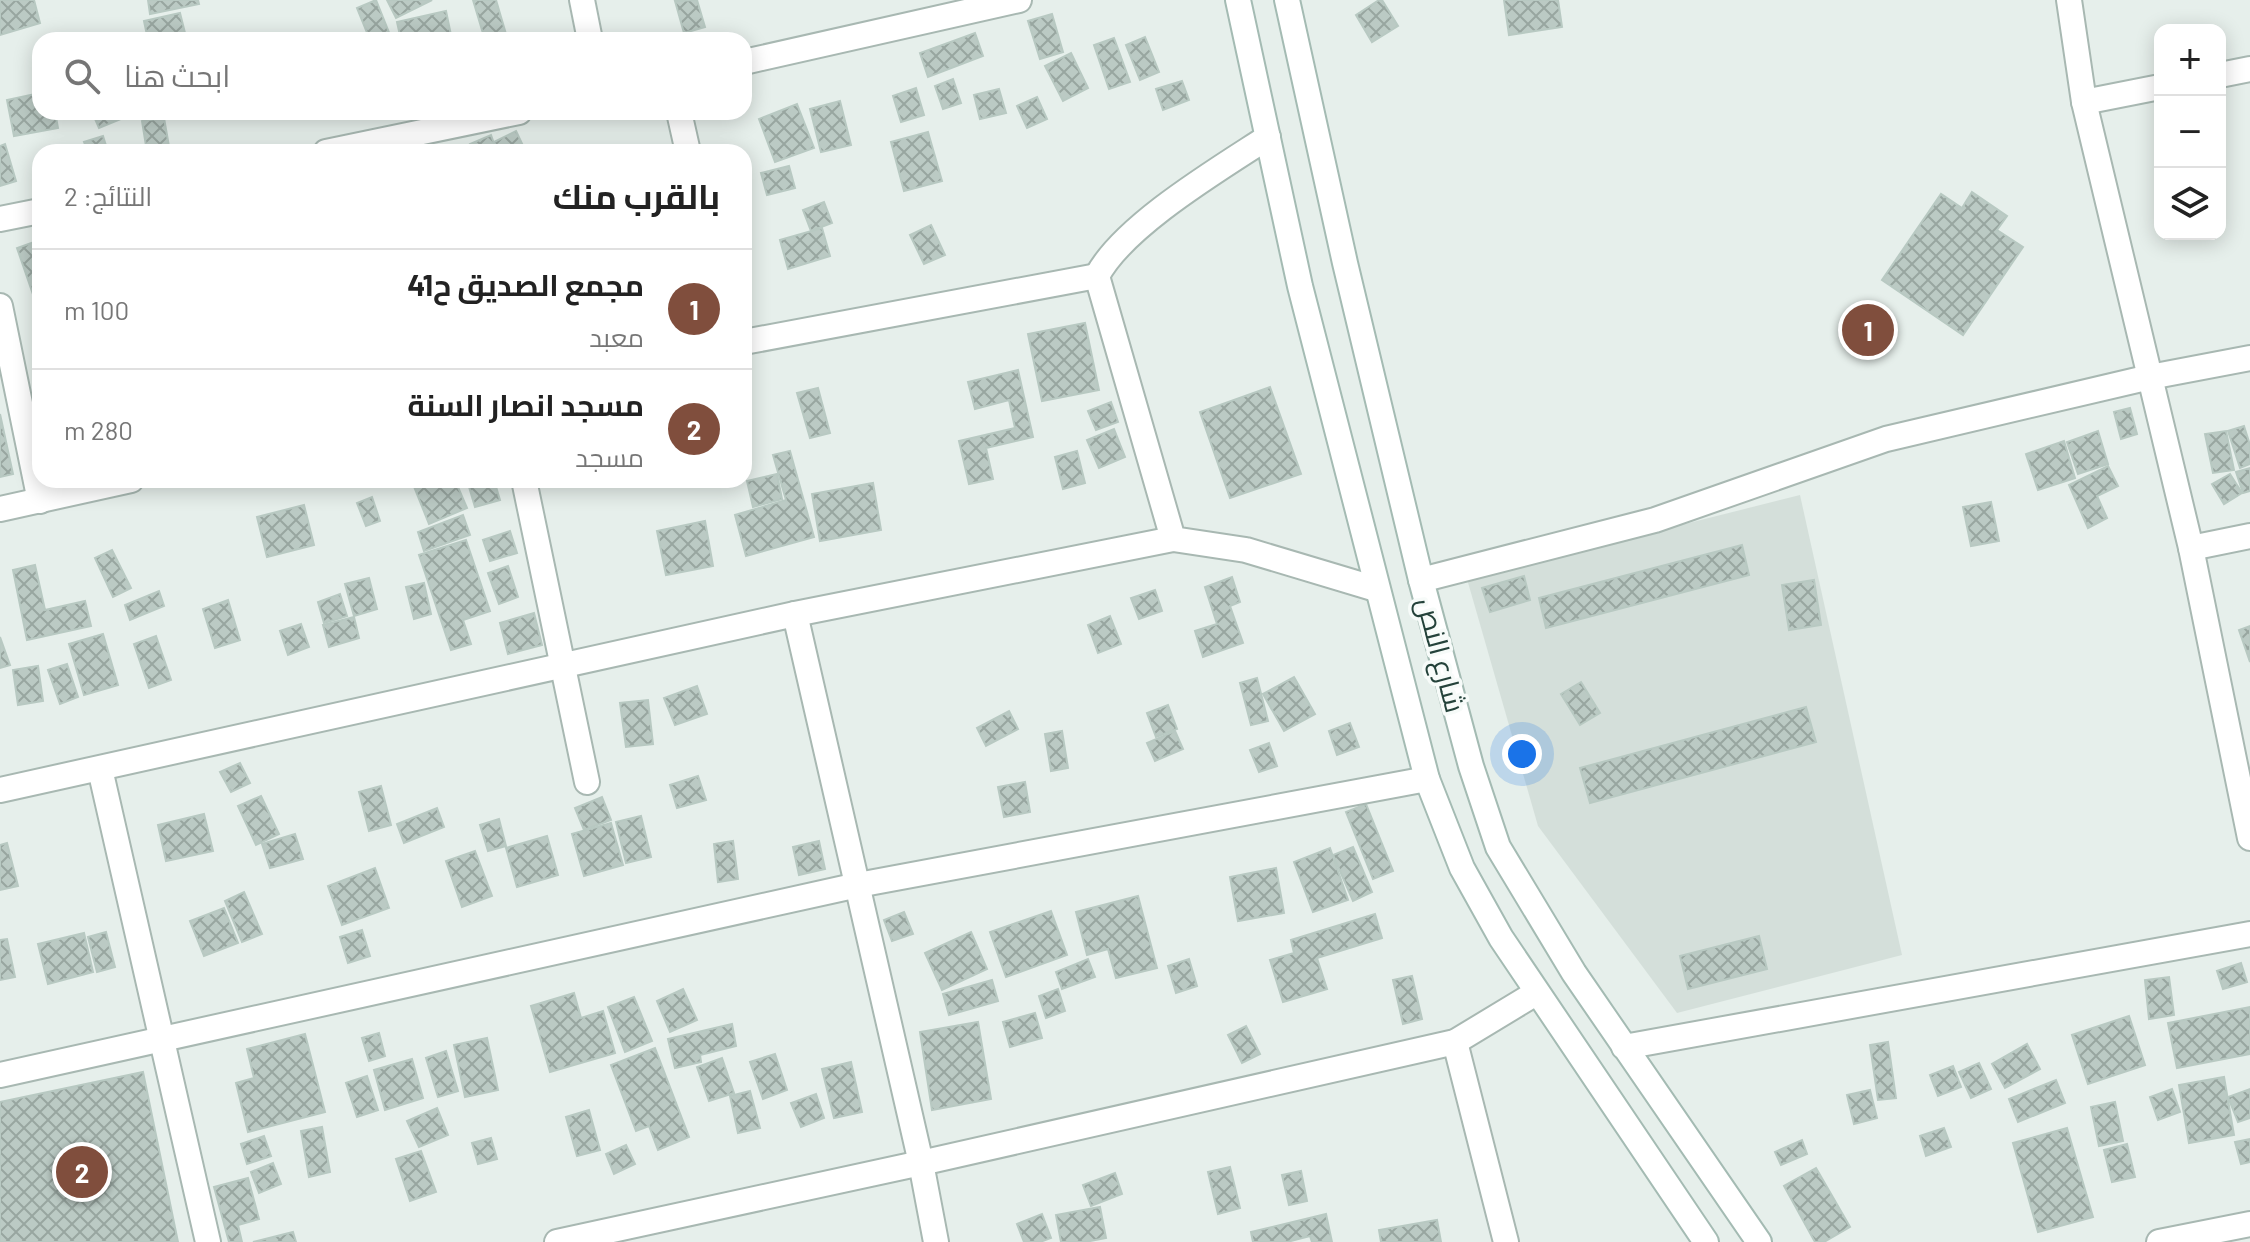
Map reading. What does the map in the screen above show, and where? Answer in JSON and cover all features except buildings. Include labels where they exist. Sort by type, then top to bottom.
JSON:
[{"type":"street","points":[[582,0],[588,32]]},
{"type":"street","points":[[752,60],[1019,0]]},
{"type":"street","name":"شارع النص","points":[[1238,0],[1300,286],[1376,589],[1427,779],[1448,837],[1473,890],[1536,993],[1706,1242]]},
{"type":"street","name":"شارع النص","points":[[1287,0],[1345,263],[1421,580],[1471,766],[1498,847],[1538,918],[1759,1242]]},
{"type":"street","points":[[2069,0],[2084,102],[2244,774],[2250,838]]},
{"type":"street","points":[[2226,74],[2250,69]]},
{"type":"street","points":[[2084,102],[2154,88]]},
{"type":"street","points":[[365,144],[480,120]]},
{"type":"street","points":[[681,120],[686,144]]},
{"type":"street","points":[[1173,539],[1097,276],[1105,262],[1137,229],[1204,179],[1268,137]]},
{"type":"street","points":[[0,219],[32,213]]},
{"type":"street","points":[[752,341],[1097,276]]},
{"type":"street","points":[[0,306],[32,462]]},
{"type":"street","points":[[1421,580],[1655,520],[1886,439],[2150,377],[2250,358]]},
{"type":"street","points":[[37,488],[40,501]]},
{"type":"street","points":[[0,509],[96,488]]},
{"type":"street","points":[[526,488],[587,782]]},
{"type":"street","points":[[2191,548],[2250,536]]},
{"type":"street","points":[[0,790],[795,614],[1173,539],[1246,550],[1376,589]]},
{"type":"street","points":[[795,614],[921,1163],[936,1242]]},
{"type":"street","points":[[100,769],[208,1242]]},
{"type":"street","points":[[0,1075],[858,885],[1427,779]]},
{"type":"street","points":[[1624,1047],[2250,934]]},
{"type":"street","points":[[557,1242],[1455,1042],[1536,993]]},
{"type":"street","points":[[1455,1042],[1506,1242]]},
{"type":"street","points":[[2159,1242],[2250,1224]]},
{"type":"shaded area","points":[[1800,495],[1902,955],[1677,1013],[1538,826],[1467,579]]},
{"type":"place","name":"مجمع الصديق ح41","points":[[1868,330]]},
{"type":"place","name":"مسجد انصار السنة","points":[[82,1172]]}]
